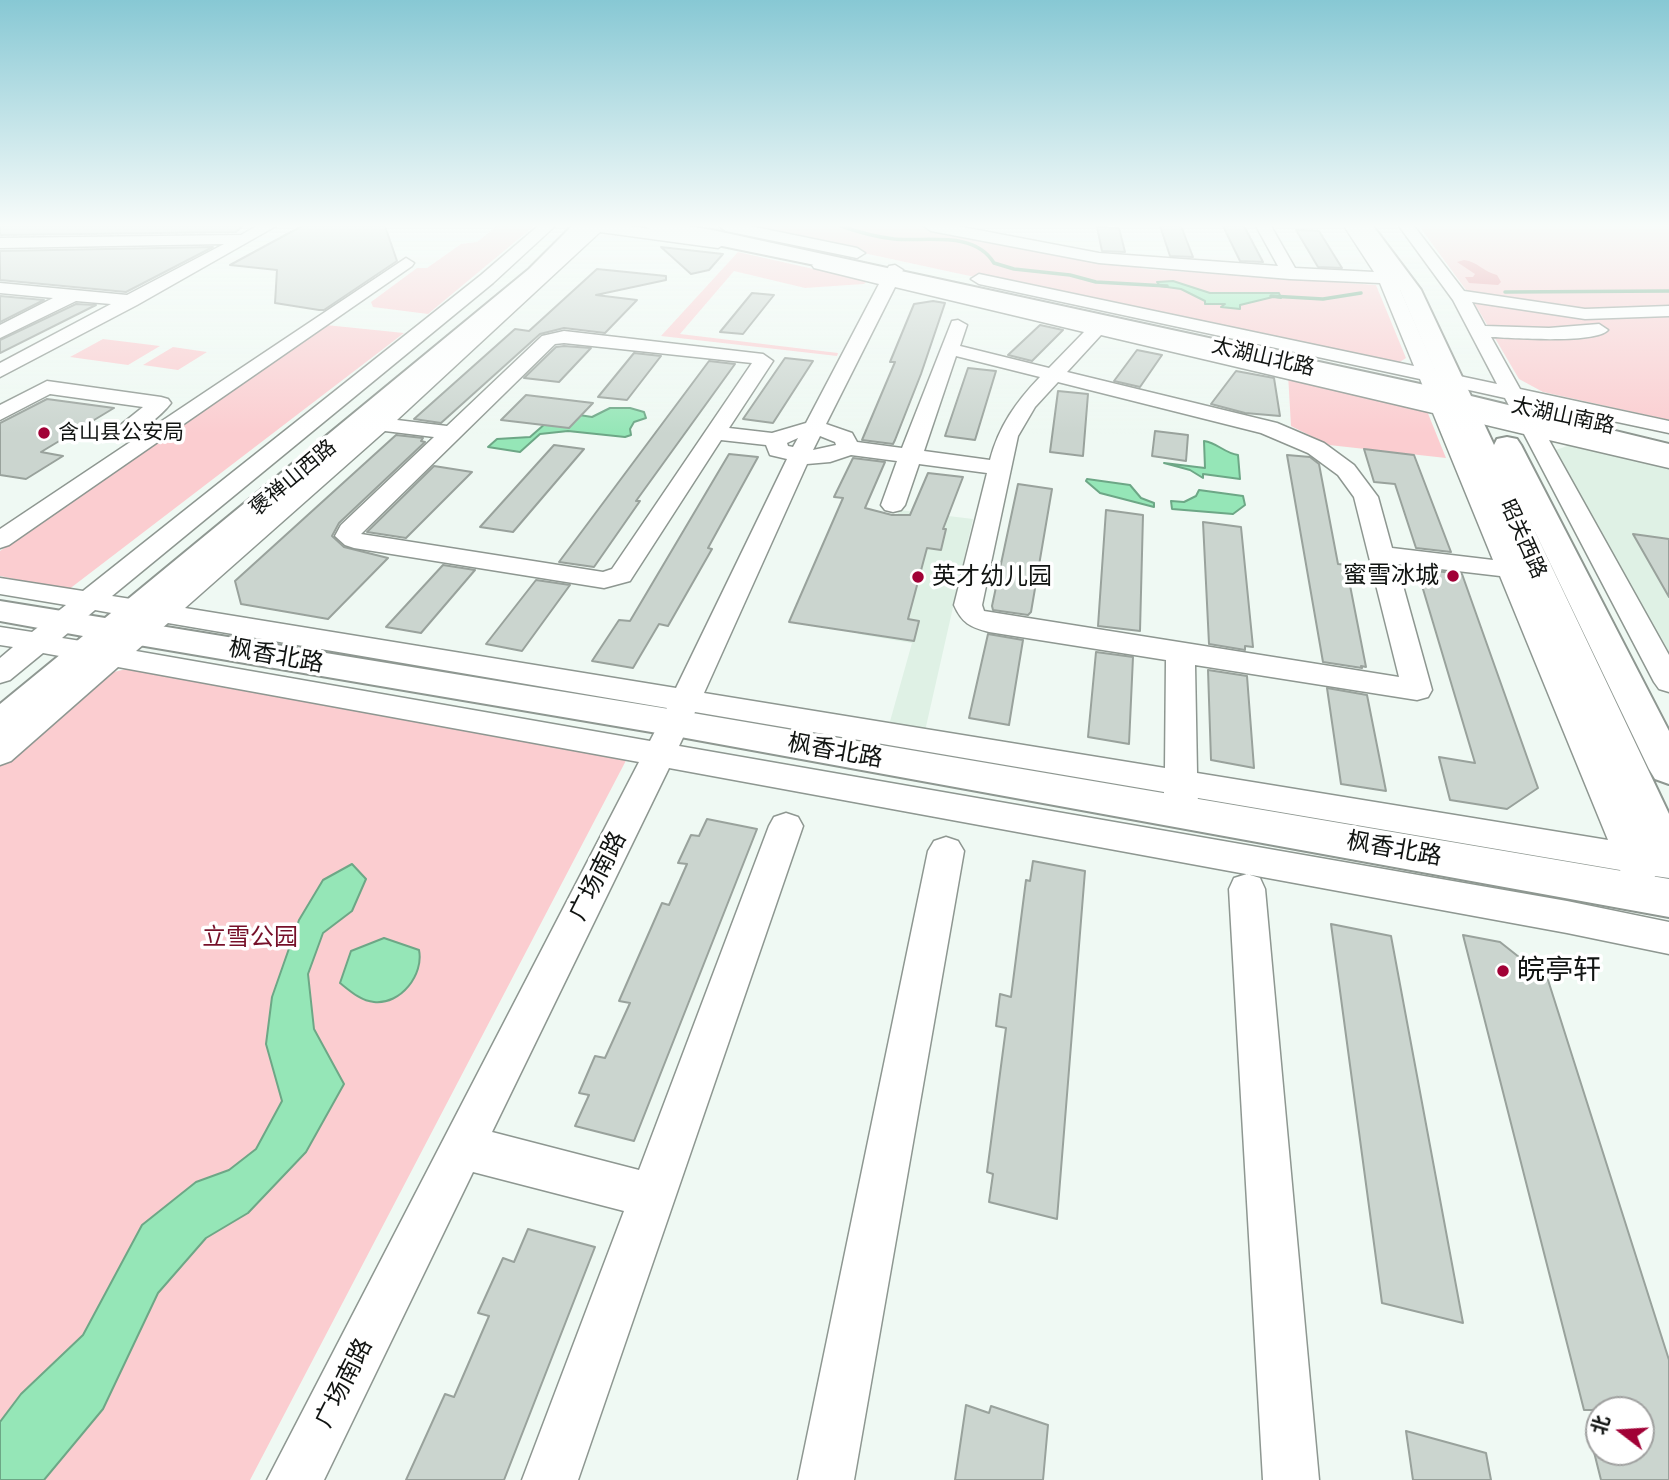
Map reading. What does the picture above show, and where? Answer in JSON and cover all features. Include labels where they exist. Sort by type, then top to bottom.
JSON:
[{"type":"main road","name":"褒禅山西路","points":[[0,725],[101,628],[494,295]]},
{"type":"main road","name":"褒禅山西路","points":[[0,700],[101,628],[509,295]]},
{"type":"main road","name":"太湖山北路","points":[[985,295],[1476,401]]},
{"type":"main road","name":"昭关西路","points":[[1414,295],[1476,401],[1583,596],[1669,769]]},
{"type":"main road","name":"昭关西路","points":[[1433,295],[1476,401],[1525,583],[1664,879]]},
{"type":"main road","name":"太湖山南路","points":[[1476,401],[1669,439]]},
{"type":"main road","name":"太湖山南路","points":[[1476,401],[1669,452]]},
{"type":"main road","name":"枫香北路","points":[[0,611],[673,726],[1181,797],[1664,879]]},
{"type":"street","points":[[0,332],[74,295]]},
{"type":"street","points":[[86,295],[131,300]]},
{"type":"street","points":[[0,371],[140,295]]},
{"type":"street","points":[[0,540],[359,295]]},
{"type":"street","points":[[0,753],[101,628],[471,295]]},
{"type":"street","points":[[0,673],[101,628],[380,424],[521,295]]},
{"type":"street","name":"广场南路","points":[[295,1480],[673,726],[796,442],[880,295]]},
{"type":"street","points":[[970,295],[1098,328],[1476,401],[1669,427]]},
{"type":"street","points":[[1022,295],[1476,401],[1669,461]]},
{"type":"street","points":[[1459,295],[1585,314],[1669,311]]},
{"type":"street","points":[[1459,295],[1479,331],[1476,401],[1525,583],[1633,858]]},
{"type":"street","points":[[1479,331],[1549,334],[1669,324]]},
{"type":"street","points":[[893,505],[958,325]]},
{"type":"street","points":[[950,349],[1053,373],[1269,428],[1316,447],[1346,470],[1366,497],[1417,690],[989,623],[973,617],[968,606],[1007,436],[1026,404],[1053,373],[1098,328]]},
{"type":"street","points":[[564,337],[762,361],[621,575],[604,580],[354,540],[348,536],[350,530],[452,433],[549,340],[564,337]]},
{"type":"street","points":[[0,414],[47,387],[161,403],[32,492]]},
{"type":"street","points":[[1476,401],[1625,601],[1669,682]]},
{"type":"street","points":[[380,424],[452,433]]},
{"type":"street","points":[[715,433],[796,442],[834,432],[844,438],[848,448]]},
{"type":"street","points":[[796,442],[817,458],[835,456],[848,448],[999,468]]},
{"type":"street","points":[[76,463],[105,468]]},
{"type":"street","points":[[1381,554],[1583,596],[1625,601]]},
{"type":"street","points":[[0,586],[101,628]]},
{"type":"street","points":[[0,636],[101,628]]},
{"type":"street","points":[[673,726],[1668,939],[1664,879],[1633,858],[1181,797],[1180,653]]},
{"type":"street","points":[[550,1480],[786,826]]},
{"type":"street","points":[[826,1480],[946,851]]},
{"type":"street","points":[[1247,889],[1291,1480]]},
{"type":"street","points":[[462,1147],[653,1196]]},
{"type":"shaded area","points":[[1193,295],[1280,295],[1281,298],[1273,297],[1240,305],[1240,309],[1221,307],[1225,304],[1205,304],[1205,301]]},
{"type":"shaded area","points":[[610,408],[630,408],[644,412],[646,418],[634,422],[630,429],[631,435],[625,437],[568,431],[540,434],[520,452],[488,447],[497,439],[530,437],[554,416],[573,414],[592,417]]},
{"type":"shaded area","points":[[1204,441],[1238,455],[1240,479],[1203,474],[1203,478],[1190,470],[1164,463],[1205,468]]},
{"type":"shaded area","points":[[1573,444],[1669,468],[1669,664],[1553,451]]},
{"type":"shaded area","points":[[1087,479],[1130,485],[1141,498],[1154,503],[1154,507],[1100,493]]},
{"type":"shaded area","points":[[1199,490],[1243,496],[1245,505],[1233,514],[1172,509],[1171,501],[1184,502],[1196,496]]},
{"type":"shaded area","name":"英才幼儿园","points":[[899,510],[973,519],[925,731],[889,725],[912,643],[858,634]]},
{"type":"shaded area","points":[[352,864],[366,879],[352,911],[323,933],[308,974],[314,1029],[344,1084],[306,1152],[248,1213],[206,1238],[158,1293],[103,1409],[44,1480],[0,1480],[0,1422],[21,1394],[83,1335],[142,1225],[196,1182],[229,1170],[256,1149],[282,1101],[266,1044],[272,997],[299,920],[323,880]]},
{"type":"shaded area","points":[[384,938],[419,950],[418,969],[408,986],[393,999],[384,1002],[365,1000],[340,983],[351,951]]},
{"type":"green space","points":[[380,295],[451,295],[428,314],[373,307],[371,302]]},
{"type":"green space","points":[[699,295],[713,295],[680,334],[838,353],[837,356],[661,336]]},
{"type":"green space","points":[[1058,295],[1380,295],[1406,358],[1392,367]]},
{"type":"green space","points":[[1470,295],[1669,295],[1669,420],[1543,392],[1519,379]]},
{"type":"green space","points":[[326,325],[404,333],[68,590],[0,576],[0,551]]},
{"type":"green space","points":[[103,339],[160,346],[128,365],[70,357]]},
{"type":"green space","points":[[173,347],[207,352],[178,370],[143,365]]},
{"type":"green space","points":[[1288,374],[1425,406],[1446,458],[1329,445],[1291,426]]},
{"type":"green space","name":"立雪公园","points":[[142,665],[632,749],[250,1480],[0,1480],[0,764],[102,675]]},
{"type":"building","points":[[275,295],[346,295],[324,310],[275,303]]},
{"type":"building","points":[[568,295],[637,300],[605,333],[564,328],[540,334],[441,423],[414,419],[515,329],[529,331]]},
{"type":"building","points":[[750,295],[774,295],[743,334],[720,332]]},
{"type":"building","points":[[0,296],[44,300],[0,322]]},
{"type":"building","points":[[933,301],[945,303],[893,444],[862,440],[895,362],[890,362],[914,304]]},
{"type":"building","points":[[76,304],[96,305],[0,353],[0,340]]},
{"type":"building","points":[[1040,325],[1063,330],[1032,361],[1008,355]]},
{"type":"building","points":[[556,347],[591,348],[559,382],[524,378]]},
{"type":"building","points":[[1137,350],[1162,355],[1140,387],[1114,381]]},
{"type":"building","points":[[634,353],[661,356],[627,400],[598,397]]},
{"type":"building","points":[[785,358],[813,361],[773,423],[743,419]]},
{"type":"building","points":[[709,361],[735,364],[636,501],[640,501],[594,567],[559,562]]},
{"type":"building","points":[[968,368],[996,371],[975,440],[945,436]]},
{"type":"building","points":[[1236,371],[1274,378],[1280,416],[1245,413],[1211,404]]},
{"type":"building","points":[[1058,391],[1088,394],[1083,456],[1050,452]]},
{"type":"building","points":[[526,395],[593,403],[569,428],[501,420]]},
{"type":"building","name":"含山县公安局","points":[[47,399],[114,408],[41,452],[63,456],[26,479],[0,475],[0,423]]},
{"type":"building","points":[[1155,431],[1188,435],[1186,461],[1152,456]]},
{"type":"building","points":[[396,435],[423,438],[421,441],[425,442],[339,523],[332,536],[344,547],[388,558],[328,619],[241,604],[235,581]]},
{"type":"building","points":[[554,445],[584,449],[513,532],[480,527]]},
{"type":"building","points":[[1364,449],[1414,455],[1451,552],[1416,548],[1395,484],[1374,482]]},
{"type":"building","points":[[729,454],[758,457],[708,548],[712,549],[668,626],[659,624],[633,668],[592,661],[619,620],[630,621]]},
{"type":"building","points":[[1287,455],[1310,457],[1319,464],[1338,564],[1346,565],[1366,667],[1323,662]]},
{"type":"building","points":[[853,458],[885,462],[865,508],[892,515],[910,515],[928,473],[963,477],[943,529],[946,529],[941,550],[927,548],[908,619],[919,621],[914,641],[789,622],[843,498],[834,497]]},
{"type":"building","points":[[434,466],[472,472],[406,538],[367,532]]},
{"type":"building","points":[[1018,484],[1052,489],[1031,612],[1028,615],[993,610],[992,606]]},
{"type":"building","points":[[1106,510],[1143,515],[1140,631],[1098,626]]},
{"type":"building","points":[[1203,522],[1241,527],[1253,647],[1245,646],[1245,650],[1209,644]]},
{"type":"building","points":[[1633,534],[1669,539],[1669,597]]},
{"type":"building","points":[[443,565],[475,570],[421,633],[386,627]]},
{"type":"building","points":[[1417,569],[1462,574],[1538,788],[1507,809],[1450,800],[1439,757],[1475,763]]},
{"type":"building","points":[[536,580],[570,585],[522,651],[486,644]]},
{"type":"building","points":[[988,634],[1023,640],[1009,725],[969,718]]},
{"type":"building","points":[[1096,652],[1133,657],[1129,744],[1088,737]]},
{"type":"building","points":[[1208,670],[1247,676],[1254,768],[1211,760]]},
{"type":"building","points":[[1327,688],[1367,695],[1386,791],[1341,784]]},
{"type":"building","points":[[707,819],[757,829],[634,1141],[575,1126],[589,1095],[579,1093],[595,1056],[605,1058],[630,1003],[619,1001],[662,903],[669,905],[687,864],[678,863],[691,835],[699,836]]},
{"type":"building","points":[[1033,861],[1085,871],[1057,1219],[989,1202],[993,1174],[987,1172],[1006,1028],[996,1026],[1000,994],[1011,997],[1026,880],[1030,881]]},
{"type":"building","points":[[1331,924],[1391,936],[1463,1323],[1382,1303]]},
{"type":"building","points":[[1463,935],[1500,942],[1548,980],[1669,1360],[1669,1480],[1601,1480],[1598,1466],[1655,1466],[1655,1396],[1585,1396],[1584,1410]]},
{"type":"building","points":[[528,1229],[595,1247],[504,1480],[406,1480],[445,1394],[454,1397],[489,1316],[478,1313],[503,1258],[514,1262]]},
{"type":"building","points":[[966,1405],[989,1413],[991,1406],[1048,1425],[1043,1480],[955,1480]]},
{"type":"building","points":[[1406,1431],[1486,1453],[1491,1480],[1413,1480]]},
{"type":"waterway","points":[[1271,296],[1323,299],[1348,295]]},
{"type":"place","name":"含山县公安局","points":[[44,433]]},
{"type":"place","name":"蜜雪冰城","points":[[1453,576]]},
{"type":"place","name":"英才幼儿园","points":[[918,577]]},
{"type":"place","name":"皖亭轩","points":[[1503,971]]}]
